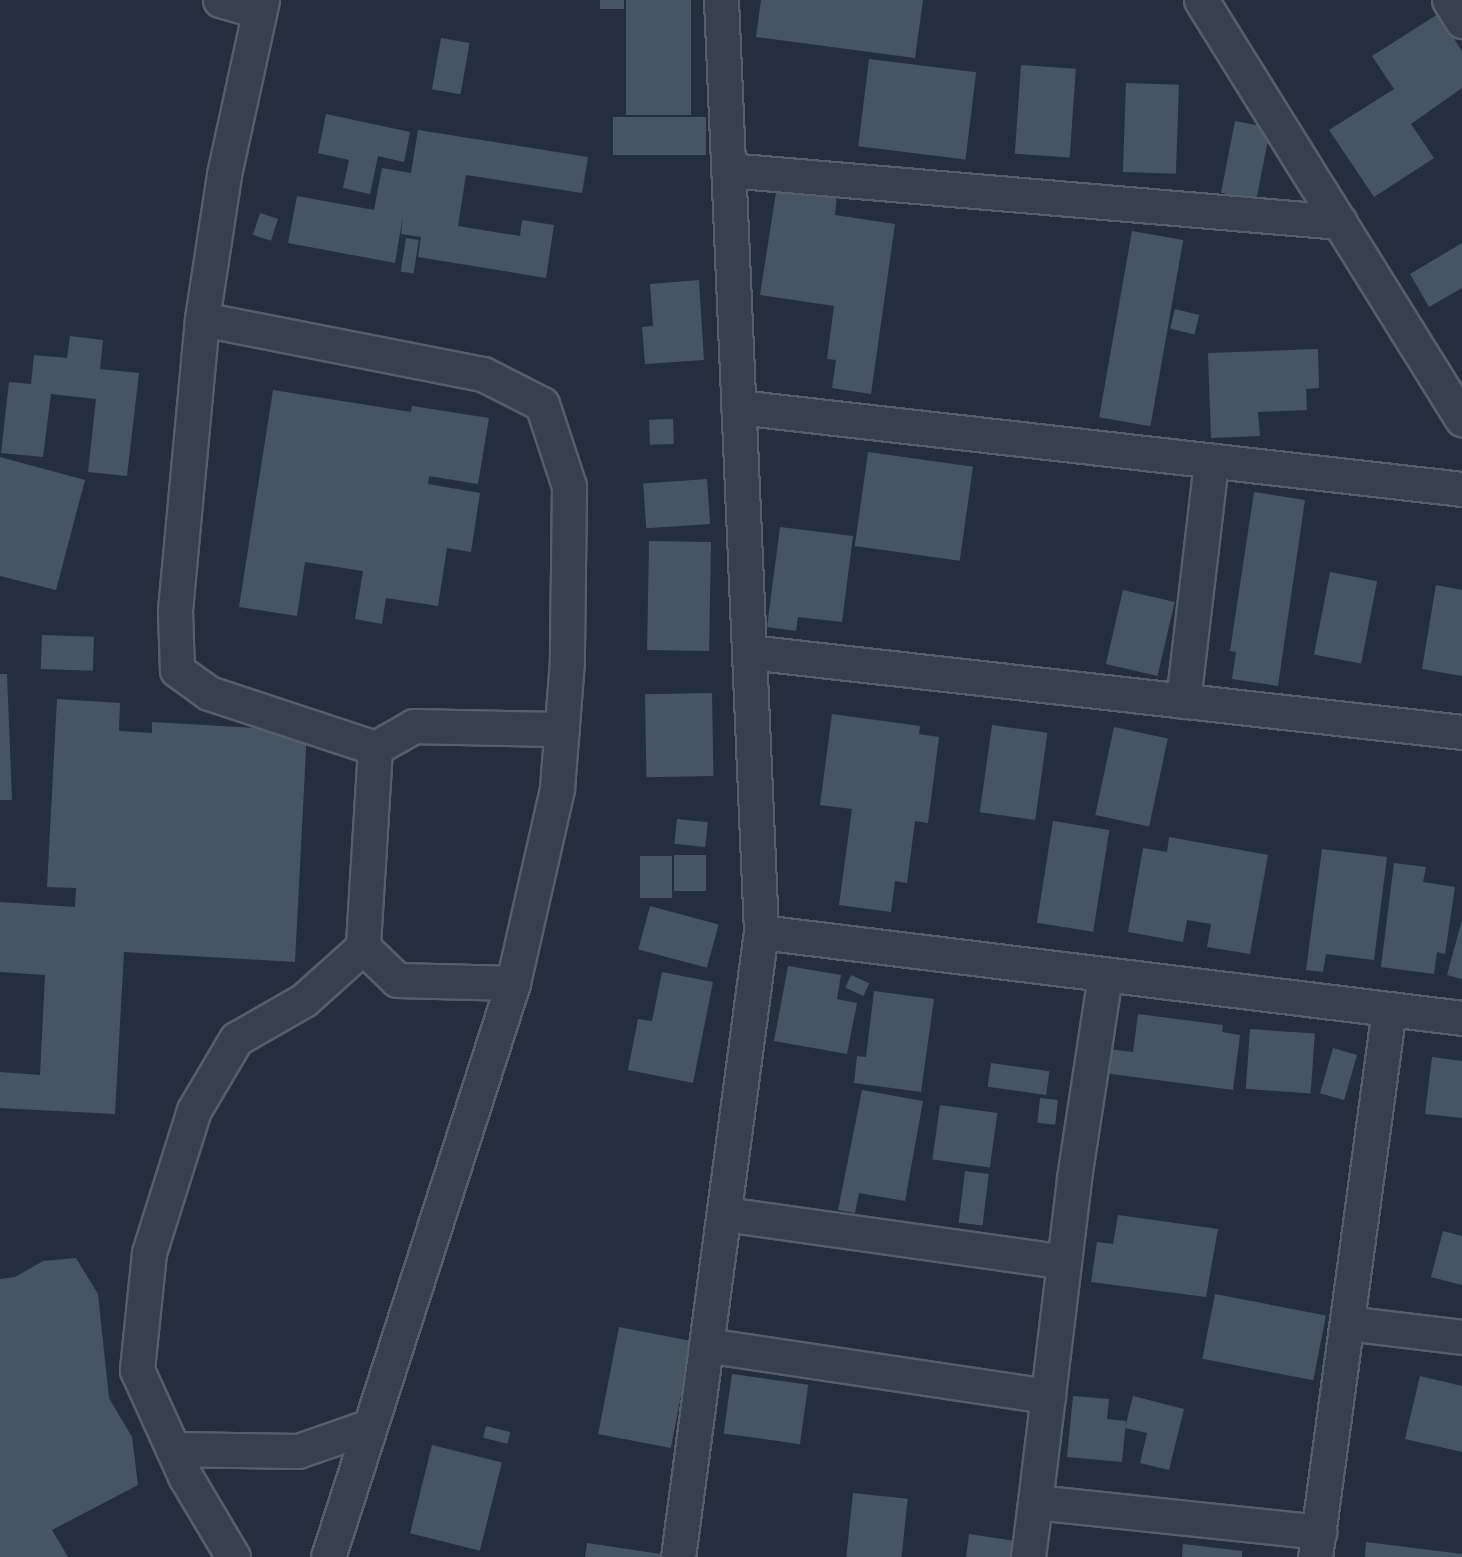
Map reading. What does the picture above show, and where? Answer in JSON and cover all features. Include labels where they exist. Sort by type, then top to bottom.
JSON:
[{"type":"street","points":[[220,0],[261,5],[223,175],[202,319],[175,611],[177,670],[209,694],[375,748],[414,726],[562,729]]},
{"type":"street","points":[[678,1557],[761,932],[721,0]]},
{"type":"street","points":[[1201,0],[1462,419]]},
{"type":"street","points":[[1448,0],[1462,22]]},
{"type":"street","points":[[728,170],[1339,222]]},
{"type":"street","points":[[202,319],[483,374],[542,404],[569,486],[562,729],[557,789],[513,983],[328,1557]]},
{"type":"street","points":[[738,407],[1462,489]]},
{"type":"street","points":[[1183,701],[1211,461]]},
{"type":"street","points":[[749,653],[1462,732]]},
{"type":"street","points":[[233,1557],[173,1448],[137,1370],[149,1253],[194,1110],[236,1039],[304,1000],[363,947],[375,748]]},
{"type":"street","points":[[761,932],[1462,1018]]},
{"type":"street","points":[[363,947],[397,980],[513,983]]},
{"type":"street","points":[[1028,1557],[1064,1262],[1105,975]]},
{"type":"street","points":[[1035,1502],[1317,1544],[1389,1009]]},
{"type":"street","points":[[724,1214],[1064,1262]]},
{"type":"street","points":[[1347,1323],[1462,1337]]},
{"type":"street","points":[[706,1345],[1048,1396]]},
{"type":"street","points":[[173,1448],[298,1451],[370,1426]]},
{"type":"building","points":[[600,0],[624,0],[624,9],[600,9]]},
{"type":"building","points":[[626,0],[691,0],[691,115],[626,115]]},
{"type":"building","points":[[761,0],[923,0],[915,58],[756,37]]},
{"type":"building","points":[[1438,14],[1462,51],[1462,88],[1411,124],[1434,158],[1374,197],[1329,130],[1394,89],[1372,56]]},
{"type":"building","points":[[441,38],[470,43],[461,94],[432,89]]},
{"type":"building","points":[[869,59],[976,72],[965,160],[858,146]]},
{"type":"building","points":[[1021,65],[1076,69],[1070,158],[1015,154]]},
{"type":"building","points":[[1126,83],[1179,85],[1176,174],[1123,172]]},
{"type":"building","points":[[326,114],[410,132],[404,162],[378,156],[370,194],[343,188],[349,160],[318,153]]},
{"type":"building","points":[[613,117],[706,117],[706,155],[613,155]]},
{"type":"building","points":[[1235,121],[1270,128],[1256,200],[1221,193]]},
{"type":"building","points":[[418,130],[588,157],[582,193],[466,175],[458,226],[520,236],[522,220],[554,225],[546,278],[418,257],[421,237],[401,234],[403,216],[395,263],[288,243],[297,196],[374,210],[382,168],[411,173]]},
{"type":"building","points":[[777,186],[837,195],[835,215],[895,224],[871,394],[832,388],[836,360],[827,359],[834,306],[760,295]]},
{"type":"building","points":[[260,213],[278,219],[271,241],[253,235]]},
{"type":"building","points":[[1132,231],[1183,240],[1150,426],[1099,417]]},
{"type":"building","points":[[406,238],[419,240],[414,274],[401,272]]},
{"type":"building","points":[[1462,243],[1462,288],[1429,307],[1410,274]]},
{"type":"building","points":[[699,280],[704,360],[645,364],[642,327],[653,326],[650,284]]},
{"type":"building","points":[[1175,309],[1199,315],[1194,334],[1170,328]]},
{"type":"building","points":[[70,336],[103,340],[100,369],[139,373],[127,476],[88,472],[96,399],[51,394],[43,457],[1,453],[9,382],[31,384],[34,355],[67,358]]},
{"type":"building","points":[[1318,349],[1319,388],[1306,389],[1307,410],[1258,412],[1260,436],[1211,438],[1208,353]]},
{"type":"building","points":[[273,390],[411,412],[412,406],[489,418],[478,484],[429,476],[428,484],[480,493],[471,552],[447,548],[438,606],[386,598],[382,624],[355,619],[363,571],[305,562],[297,616],[239,607]]},
{"type":"building","points":[[673,419],[674,444],[650,445],[649,420]]},
{"type":"building","points":[[868,452],[973,467],[960,561],[855,546]]},
{"type":"building","points":[[0,457],[85,480],[56,590],[0,576]]},
{"type":"building","points":[[707,479],[710,524],[646,528],[643,483]]},
{"type":"building","points":[[1254,492],[1305,500],[1278,686],[1232,679],[1236,652],[1230,651]]},
{"type":"building","points":[[780,527],[853,536],[842,622],[798,617],[796,631],[767,627]]},
{"type":"building","points":[[649,541],[711,542],[709,651],[647,650]]},
{"type":"building","points":[[1330,572],[1377,581],[1361,664],[1314,654]]},
{"type":"building","points":[[1436,585],[1462,590],[1462,676],[1422,669]]},
{"type":"building","points":[[1123,590],[1175,602],[1158,676],[1106,664]]},
{"type":"building","points":[[42,635],[94,637],[93,671],[41,669]]},
{"type":"building","points":[[0,674],[7,674],[12,800],[0,800]]},
{"type":"building","points":[[712,693],[713,776],[646,777],[645,694]]},
{"type":"building","points":[[57,699],[120,703],[119,731],[152,733],[152,722],[307,731],[295,962],[124,952],[115,1114],[0,1108],[0,1072],[40,1075],[45,975],[0,972],[0,902],[75,907],[76,888],[47,887]]},
{"type":"building","points":[[832,714],[920,726],[919,734],[939,737],[928,823],[915,821],[907,883],[895,881],[891,912],[839,905],[852,809],[820,805]]},
{"type":"building","points":[[992,725],[1047,733],[1035,820],[980,812]]},
{"type":"building","points":[[1114,727],[1168,738],[1149,826],[1095,815]]},
{"type":"building","points":[[677,819],[708,822],[705,847],[674,844]]},
{"type":"building","points":[[1053,821],[1109,830],[1093,932],[1037,923]]},
{"type":"building","points":[[1169,837],[1268,855],[1250,954],[1207,947],[1211,924],[1187,920],[1183,942],[1128,932],[1143,848],[1167,852]]},
{"type":"building","points":[[1322,849],[1387,857],[1374,960],[1326,954],[1323,972],[1306,970]]},
{"type":"building","points":[[674,855],[706,855],[706,891],[674,891]]},
{"type":"building","points":[[640,856],[672,856],[672,898],[640,898]]},
{"type":"building","points":[[1394,863],[1426,867],[1423,882],[1455,887],[1445,954],[1437,952],[1434,974],[1381,967]]},
{"type":"building","points":[[650,906],[719,924],[707,968],[638,949]]},
{"type":"building","points":[[1462,920],[1462,979],[1447,975]]},
{"type":"building","points":[[788,966],[841,975],[837,999],[857,1003],[847,1054],[774,1041]]},
{"type":"building","points":[[662,972],[713,982],[693,1083],[628,1070],[638,1019],[652,1021]]},
{"type":"building","points":[[851,975],[869,983],[864,996],[845,988]]},
{"type":"building","points":[[874,991],[934,999],[921,1092],[854,1083],[857,1056],[866,1057]]},
{"type":"building","points":[[1138,1014],[1223,1025],[1222,1032],[1240,1035],[1233,1090],[1104,1073],[1107,1049],[1133,1052]]},
{"type":"building","points":[[1250,1029],[1315,1034],[1311,1093],[1246,1089]]},
{"type":"building","points":[[1333,1048],[1357,1055],[1344,1100],[1320,1093]]},
{"type":"building","points":[[1432,1057],[1462,1061],[1462,1118],[1425,1114]]},
{"type":"building","points":[[991,1063],[1049,1071],[1046,1095],[988,1087]]},
{"type":"building","points":[[862,1090],[923,1101],[905,1201],[859,1193],[855,1213],[838,1210]]},
{"type":"building","points":[[1040,1098],[1058,1100],[1055,1125],[1037,1123]]},
{"type":"building","points":[[940,1105],[997,1113],[990,1168],[932,1159]]},
{"type":"building","points":[[965,1171],[989,1174],[982,1226],[959,1223]]},
{"type":"building","points":[[1118,1215],[1218,1229],[1206,1297],[1091,1282],[1097,1242],[1113,1244]]},
{"type":"building","points":[[1443,1231],[1462,1236],[1462,1285],[1431,1277]]},
{"type":"building","points":[[76,1258],[98,1294],[109,1398],[132,1437],[138,1485],[52,1530],[68,1557],[0,1557],[0,1279],[15,1277],[43,1261]]},
{"type":"building","points":[[1215,1294],[1326,1316],[1313,1380],[1202,1359]]},
{"type":"building","points":[[619,1327],[692,1341],[671,1448],[598,1434]]},
{"type":"building","points":[[732,1374],[808,1385],[800,1444],[724,1433]]},
{"type":"building","points":[[1420,1376],[1462,1386],[1462,1452],[1405,1439]]},
{"type":"building","points":[[1073,1396],[1109,1399],[1107,1419],[1126,1421],[1122,1462],[1067,1457]]},
{"type":"building","points":[[1133,1396],[1184,1409],[1169,1470],[1140,1463],[1147,1433],[1125,1428]]},
{"type":"building","points":[[486,1426],[510,1432],[507,1444],[483,1438]]},
{"type":"building","points":[[432,1445],[502,1462],[480,1551],[410,1533]]},
{"type":"building","points":[[853,1493],[908,1499],[902,1557],[846,1557]]},
{"type":"building","points":[[969,1534],[1015,1541],[1013,1557],[966,1557]]},
{"type":"building","points":[[1366,1542],[1462,1554],[1462,1557],[1365,1557]]},
{"type":"building","points":[[587,1543],[661,1554],[661,1557],[585,1557]]},
{"type":"building","points":[[1183,1544],[1242,1551],[1242,1557],[1182,1557]]}]
